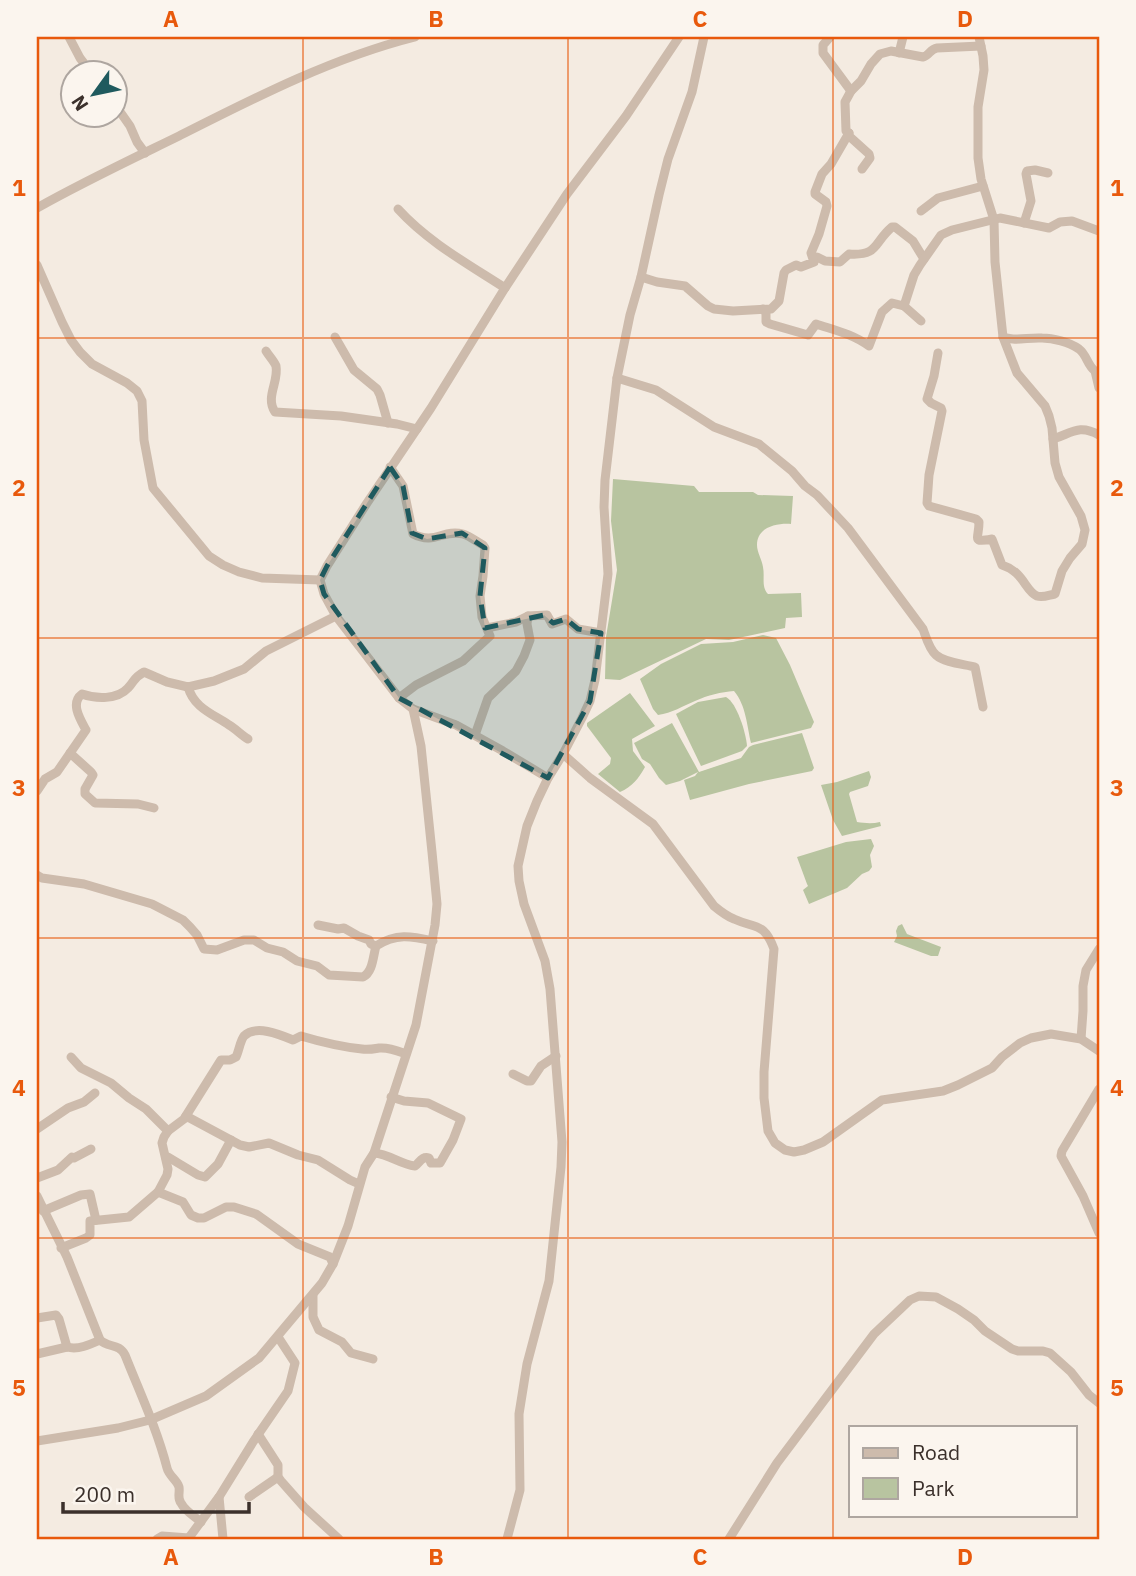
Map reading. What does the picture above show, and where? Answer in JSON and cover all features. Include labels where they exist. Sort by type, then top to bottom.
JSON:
[{"type":"street","points":[[69,37],[82,60]]},
{"type":"street","points":[[37,208],[249,99],[303,75],[410,37]]},
{"type":"street","points":[[548,778],[475,735],[413,709],[399,698],[336,616],[320,580],[567,194],[626,116],[679,37]]},
{"type":"street","points":[[507,1539],[520,1490],[519,1414],[527,1364],[549,1281],[562,1142],[550,989],[545,961],[524,904],[518,866],[527,826],[548,778],[590,701],[595,680],[608,574],[605,480],[617,377],[668,159],[692,92],[704,37]]},
{"type":"street","points":[[830,37],[823,45],[823,53],[851,91]]},
{"type":"street","points":[[899,53],[903,37]]},
{"type":"street","points":[[862,169],[870,158],[869,154],[846,131],[844,108],[851,91],[880,54],[891,51],[926,57],[932,49],[980,41],[984,70],[976,141],[983,186],[994,220],[995,262],[1003,337],[1017,373],[1045,406],[1059,477],[1082,516],[1084,530],[1082,544],[1062,571],[1055,594],[1038,597],[1034,595],[1016,571],[1002,565],[992,540],[978,541],[978,521],[970,516],[929,506],[927,503],[929,475],[943,411],[927,399],[938,353]]},
{"type":"street","points":[[130,126],[145,153]]},
{"type":"street","points":[[814,260],[811,253],[827,206],[824,200],[815,194],[818,182],[849,133]]},
{"type":"street","points":[[1024,223],[1031,201],[1027,171],[1048,173]]},
{"type":"street","points":[[921,211],[938,198],[983,186]]},
{"type":"street","points":[[398,209],[438,245],[505,288]]},
{"type":"street","points":[[904,306],[924,259],[941,235],[952,230],[1000,218],[1049,228],[1060,222],[1072,221],[1099,231]]},
{"type":"street","points":[[641,276],[657,282],[685,286],[714,309],[767,310],[779,301],[786,270],[814,262],[817,257],[825,261],[840,262],[849,254],[867,254],[892,227],[913,241],[924,259]]},
{"type":"street","points":[[37,265],[62,322],[80,352],[92,364],[127,383],[142,401],[144,440],[153,488],[209,556],[239,572],[262,578],[320,580]]},
{"type":"street","points":[[763,309],[766,322],[777,326],[808,335],[816,324],[852,335],[869,346],[882,312],[892,303],[904,306],[920,321]]},
{"type":"street","points":[[335,337],[354,370],[377,389],[388,423]]},
{"type":"street","points":[[1003,337],[1011,340],[1058,340],[1081,350],[1095,371],[1099,387]]},
{"type":"street","points":[[266,351],[276,364],[271,397],[275,412],[341,416],[417,429]]},
{"type":"street","points":[[617,377],[656,390],[714,428],[759,444],[792,471],[848,528],[923,629],[930,648],[936,655],[953,663],[975,667],[983,707]]},
{"type":"street","points":[[1053,439],[1081,429],[1091,430],[1099,435]]},
{"type":"street","points":[[390,467],[402,486],[413,534],[427,539],[448,533],[462,533],[484,545],[484,576],[480,596],[482,617],[490,636],[463,661],[416,685],[399,698]]},
{"type":"street","points":[[487,628],[516,622],[528,616],[547,615],[553,624],[566,619],[578,629],[601,633]]},
{"type":"street","points":[[37,791],[45,779],[57,772],[86,730],[76,706],[79,695],[101,697],[120,693],[144,671],[188,687],[233,675],[266,651],[336,616]]},
{"type":"street","points":[[475,735],[488,698],[516,671],[524,656],[530,640],[528,616]]},
{"type":"street","points":[[188,687],[197,704],[248,739]]},
{"type":"street","points":[[37,1441],[150,1420],[206,1396],[259,1358],[313,1295],[333,1264],[348,1226],[365,1167],[374,1153],[416,1025],[433,941],[437,904],[435,878],[421,746],[413,709]]},
{"type":"street","points":[[70,753],[93,775],[85,794],[95,803],[138,804],[154,808]]},
{"type":"street","points":[[563,754],[590,778],[653,824],[714,906],[723,914],[762,929],[770,937],[774,949],[764,1098],[768,1131],[775,1143],[785,1150],[804,1150],[822,1142],[882,1100],[943,1091],[958,1085],[992,1068],[1020,1043],[1031,1038],[1051,1034],[1081,1039],[1099,1051]]},
{"type":"street","points":[[37,875],[152,904],[183,920],[197,935],[204,949],[217,950],[244,940],[254,940],[267,948],[288,954],[297,961],[317,966],[329,975],[363,977],[370,972],[376,946]]},
{"type":"street","points":[[318,925],[348,929],[376,946],[401,936],[433,941]]},
{"type":"street","points":[[1081,1039],[1086,970],[1099,949]]},
{"type":"street","points":[[61,1248],[90,1235],[90,1221],[129,1217],[158,1192],[168,1169],[162,1143],[164,1137],[186,1116],[222,1058],[230,1060],[236,1057],[244,1037],[251,1032],[265,1031],[293,1040],[301,1036],[332,1044],[371,1050],[392,1049],[407,1054]]},
{"type":"street","points":[[513,1074],[529,1082],[541,1066],[556,1056]]},
{"type":"street","points":[[71,1057],[81,1068],[111,1083],[168,1131]]},
{"type":"street","points":[[1099,1089],[1061,1156],[1099,1233]]},
{"type":"street","points":[[37,1129],[95,1093]]},
{"type":"street","points":[[374,1153],[385,1154],[410,1166],[415,1166],[427,1158],[432,1163],[440,1163],[461,1119],[428,1104],[391,1097]]},
{"type":"street","points":[[186,1116],[250,1147],[269,1143],[318,1160],[359,1184]]},
{"type":"street","points":[[166,1158],[205,1177],[218,1164],[231,1140]]},
{"type":"street","points":[[37,1178],[58,1170],[72,1157],[91,1149]]},
{"type":"street","points":[[158,1192],[183,1202],[191,1215],[198,1218],[204,1218],[226,1207],[256,1214],[298,1244],[330,1257],[333,1264]]},
{"type":"street","points":[[43,1211],[90,1194],[96,1220]]},
{"type":"street","points":[[38,1200],[67,1258],[100,1340],[106,1345],[122,1349],[148,1409],[167,1469],[178,1485],[180,1502],[201,1522]]},
{"type":"street","points":[[313,1295],[313,1317],[319,1330],[342,1342],[351,1353],[373,1359]]},
{"type":"street","points":[[729,1539],[777,1463],[874,1334],[910,1300],[919,1296],[936,1297],[958,1309],[1012,1349],[1050,1353],[1099,1403]]},
{"type":"street","points":[[37,1318],[56,1315],[60,1319],[67,1347]]},
{"type":"street","points":[[157,1539],[162,1536],[188,1539],[219,1497],[288,1391],[295,1365],[294,1358],[278,1337]]},
{"type":"street","points":[[37,1353],[88,1346],[100,1340]]},
{"type":"street","points":[[258,1434],[278,1465],[278,1477],[296,1499],[339,1539]]},
{"type":"street","points":[[249,1497],[278,1477]]},
{"type":"street","points":[[219,1497],[223,1539]]},
{"type":"highlighted area","points":[[390,467],[403,486],[412,533],[427,539],[462,533],[485,548],[480,596],[485,628],[544,615],[553,623],[566,619],[578,629],[601,633],[590,701],[548,778],[399,698],[324,594],[320,580],[327,566]]},
{"type":"green space","points":[[613,479],[694,486],[699,492],[753,492],[758,495],[793,496],[791,524],[774,525],[764,530],[757,545],[766,591],[768,594],[801,593],[802,617],[786,618],[785,628],[729,640],[706,639],[620,680],[605,679],[606,637],[617,570],[611,521]]},
{"type":"green space","points":[[763,635],[776,638],[790,665],[814,722],[811,728],[751,743],[744,709],[734,691],[710,695],[663,714],[658,715],[653,709],[640,679],[661,664],[701,644],[733,642]]},
{"type":"green space","points":[[630,693],[655,726],[632,739],[633,751],[645,767],[635,782],[620,792],[598,774],[610,764],[611,758],[587,723]]},
{"type":"green space","points":[[726,697],[743,726],[747,746],[742,751],[701,766],[676,714],[698,702]]},
{"type":"green space","points":[[672,723],[699,772],[741,758],[753,745],[802,733],[814,768],[812,771],[690,800],[684,780],[698,772],[666,785],[650,764],[642,759],[634,743]]},
{"type":"green space","points":[[869,771],[871,777],[868,786],[849,794],[857,822],[880,822],[881,826],[842,836],[833,820],[821,785]]},
{"type":"green space","points":[[871,839],[874,846],[870,855],[872,867],[869,871],[847,888],[809,904],[803,890],[808,886],[797,857],[846,842]]},
{"type":"green space","points":[[902,924],[907,934],[941,947],[938,956],[931,956],[894,942],[898,926]]}]
